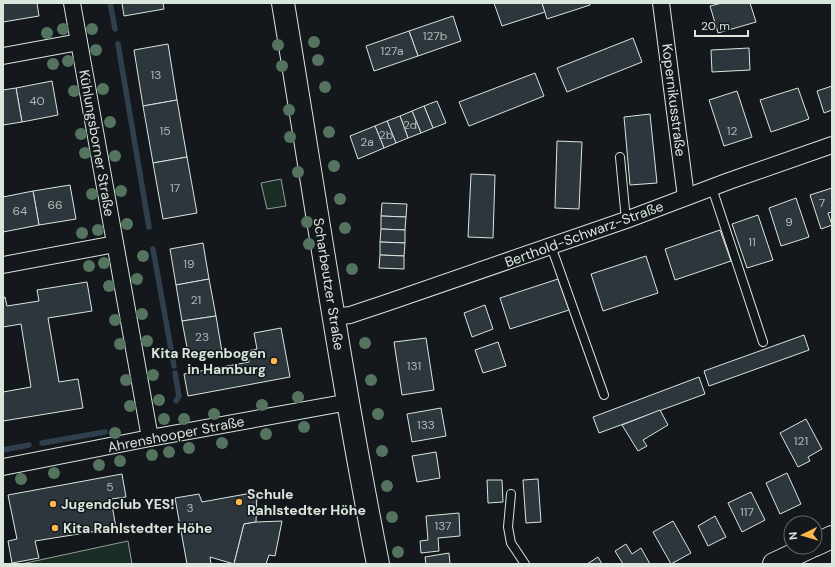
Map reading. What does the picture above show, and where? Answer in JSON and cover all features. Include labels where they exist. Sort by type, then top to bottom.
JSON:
[{"type":"main road","name":"Scharbeutzer Straße","points":[[283,3],[334,317],[378,564]]},
{"type":"main road","points":[[774,564],[793,555]]},
{"type":"street","name":"Kühlungsborner Straße","points":[[72,3],[150,438]]},
{"type":"street","name":"Kopernikusstraße","points":[[661,3],[686,197]]},
{"type":"street","points":[[3,56],[79,42]]},
{"type":"street","name":"Berthold-Schwarz-Straße","points":[[334,317],[361,312],[626,220],[832,145]]},
{"type":"street","points":[[3,266],[115,244]]},
{"type":"street","name":"Ahrenshooper Straße","points":[[3,467],[150,438],[349,402]]},
{"type":"lane","points":[[620,157],[626,220]]},
{"type":"lane","points":[[712,188],[763,342]]},
{"type":"lane","points":[[551,246],[604,395]]},
{"type":"lane","points":[[511,494],[508,527],[511,543],[525,564]]},
{"type":"green space","points":[[281,179],[286,206],[267,209],[261,183]]},
{"type":"green space","points":[[128,541],[132,564],[21,564]]},
{"type":"building","points":[[3,3],[37,3],[39,16],[3,22]]},
{"type":"building","points":[[122,3],[163,3],[164,9],[124,16]]},
{"type":"building","points":[[494,3],[542,3],[545,12],[502,26]]},
{"type":"building","points":[[542,3],[590,3],[590,5],[547,19]]},
{"type":"building","points":[[722,3],[750,3],[756,22],[718,33],[710,6]]},
{"type":"building","points":[[453,16],[461,41],[418,56],[409,31]]},
{"type":"building","points":[[409,31],[418,56],[374,71],[366,46]]},
{"type":"building","points":[[633,38],[642,62],[567,92],[557,68]]},
{"type":"building","points":[[168,44],[177,100],[143,106],[134,50]]},
{"type":"building","points":[[749,48],[750,70],[712,72],[711,50]]},
{"type":"building","points":[[535,73],[544,96],[469,126],[459,102]]},
{"type":"building","points":[[52,81],[58,115],[22,122],[16,88]]},
{"type":"building","points":[[832,86],[832,110],[824,113],[817,91]]},
{"type":"building","points":[[16,88],[22,122],[3,125],[3,90]]},
{"type":"building","points":[[798,88],[809,119],[771,132],[760,100]]},
{"type":"building","points":[[737,91],[752,137],[724,146],[709,100]]},
{"type":"building","points":[[177,100],[187,157],[153,163],[143,106]]},
{"type":"building","points":[[437,101],[446,123],[433,128],[424,106]]},
{"type":"building","points":[[424,106],[433,128],[421,133],[412,111]]},
{"type":"building","points":[[412,111],[421,133],[408,138],[400,116]]},
{"type":"building","points":[[650,114],[657,183],[630,185],[624,117]]},
{"type":"building","points":[[400,116],[408,138],[396,143],[387,121]]},
{"type":"building","points":[[387,121],[396,143],[384,148],[375,126]]},
{"type":"building","points":[[375,126],[384,148],[358,159],[350,136]]},
{"type":"building","points":[[557,141],[582,142],[579,209],[555,208]]},
{"type":"building","points":[[187,157],[197,213],[163,219],[153,163]]},
{"type":"building","points":[[471,174],[495,175],[493,238],[468,237]]},
{"type":"building","points":[[70,185],[76,219],[39,225],[33,191]]},
{"type":"building","points":[[832,188],[832,212],[828,213],[832,225],[821,229],[810,195]]},
{"type":"building","points":[[33,191],[39,225],[3,232],[3,197]]},
{"type":"building","points":[[796,198],[809,237],[781,246],[769,208]]},
{"type":"building","points":[[382,203],[407,204],[406,217],[381,216]]},
{"type":"building","points":[[758,215],[773,260],[747,268],[732,224]]},
{"type":"building","points":[[381,216],[406,217],[405,230],[381,229]]},
{"type":"building","points":[[381,229],[405,230],[405,243],[380,242]]},
{"type":"building","points":[[720,230],[731,261],[675,280],[665,249]]},
{"type":"building","points":[[380,242],[405,243],[404,256],[380,255]]},
{"type":"building","points":[[203,243],[209,279],[176,285],[170,249]]},
{"type":"building","points":[[380,255],[404,256],[404,269],[379,268]]},
{"type":"building","points":[[646,256],[658,293],[603,311],[591,274]]},
{"type":"building","points":[[209,279],[216,316],[182,321],[176,285]]},
{"type":"building","points":[[558,279],[569,310],[510,329],[500,298]]},
{"type":"building","points":[[87,282],[92,311],[48,318],[59,382],[78,379],[83,408],[3,421],[3,392],[31,387],[21,324],[3,327],[3,298],[5,297],[7,306],[39,301],[37,290]]},
{"type":"building","points":[[485,305],[493,329],[472,337],[464,313]]},
{"type":"building","points":[[216,316],[222,352],[189,358],[182,321]]},
{"type":"building","points":[[281,328],[290,377],[188,396],[184,374],[249,362],[247,351],[257,349],[254,333]]},
{"type":"building","points":[[804,335],[809,350],[709,386],[704,371]]},
{"type":"building","points":[[426,338],[434,390],[402,395],[394,342]]},
{"type":"building","points":[[498,342],[506,366],[483,373],[475,350]]},
{"type":"building","points":[[699,377],[705,394],[599,433],[593,417]]},
{"type":"building","points":[[441,408],[446,436],[412,442],[407,414]]},
{"type":"building","points":[[660,410],[668,425],[643,440],[647,446],[638,451],[622,425]]},
{"type":"building","points":[[806,419],[822,449],[808,457],[810,461],[798,467],[780,433]]},
{"type":"building","points":[[436,452],[440,478],[417,482],[412,456]]},
{"type":"building","points":[[787,473],[801,504],[780,514],[766,483]]},
{"type":"building","points":[[122,474],[126,497],[111,499],[116,528],[35,541],[39,558],[12,563],[8,541],[17,539],[8,495]]},
{"type":"building","points":[[538,479],[541,522],[526,523],[523,480]]},
{"type":"building","points":[[487,480],[502,480],[503,502],[488,503]]},
{"type":"building","points":[[257,492],[256,522],[244,524],[234,564],[210,557],[211,564],[187,564],[175,498],[199,494],[202,502]]},
{"type":"building","points":[[751,492],[765,520],[742,532],[728,503]]},
{"type":"building","points":[[459,513],[460,536],[438,538],[439,551],[421,553],[420,541],[428,540],[426,516]]},
{"type":"building","points":[[715,516],[726,537],[708,546],[698,526]]},
{"type":"building","points":[[282,521],[275,556],[269,555],[266,564],[234,564],[244,524]]},
{"type":"building","points":[[673,521],[691,553],[671,564],[653,532]]},
{"type":"building","points":[[626,544],[632,554],[641,548],[650,564],[623,564],[615,551]]},
{"type":"building","points":[[449,553],[450,564],[426,564],[425,557]]},
{"type":"building","points":[[598,557],[602,564],[587,564]]},
{"type":"waterway","points":[[110,3],[115,29]]},
{"type":"waterway","points":[[118,44],[149,227]]},
{"type":"waterway","points":[[153,249],[174,366]]},
{"type":"waterway","points":[[175,373],[179,396],[176,401]]},
{"type":"waterway","points":[[42,443],[105,432]]},
{"type":"waterway","points":[[3,450],[29,445]]},
{"type":"place","name":"Kita Regenbogen in Hamburg","points":[[274,361]]},
{"type":"place","name":"Schule Rahlstedter Höhe","points":[[239,502]]},
{"type":"place","name":"Jugendclub YES!","points":[[53,504]]},
{"type":"place","name":"Kita Rahlstedter Höhe","points":[[55,528]]}]
